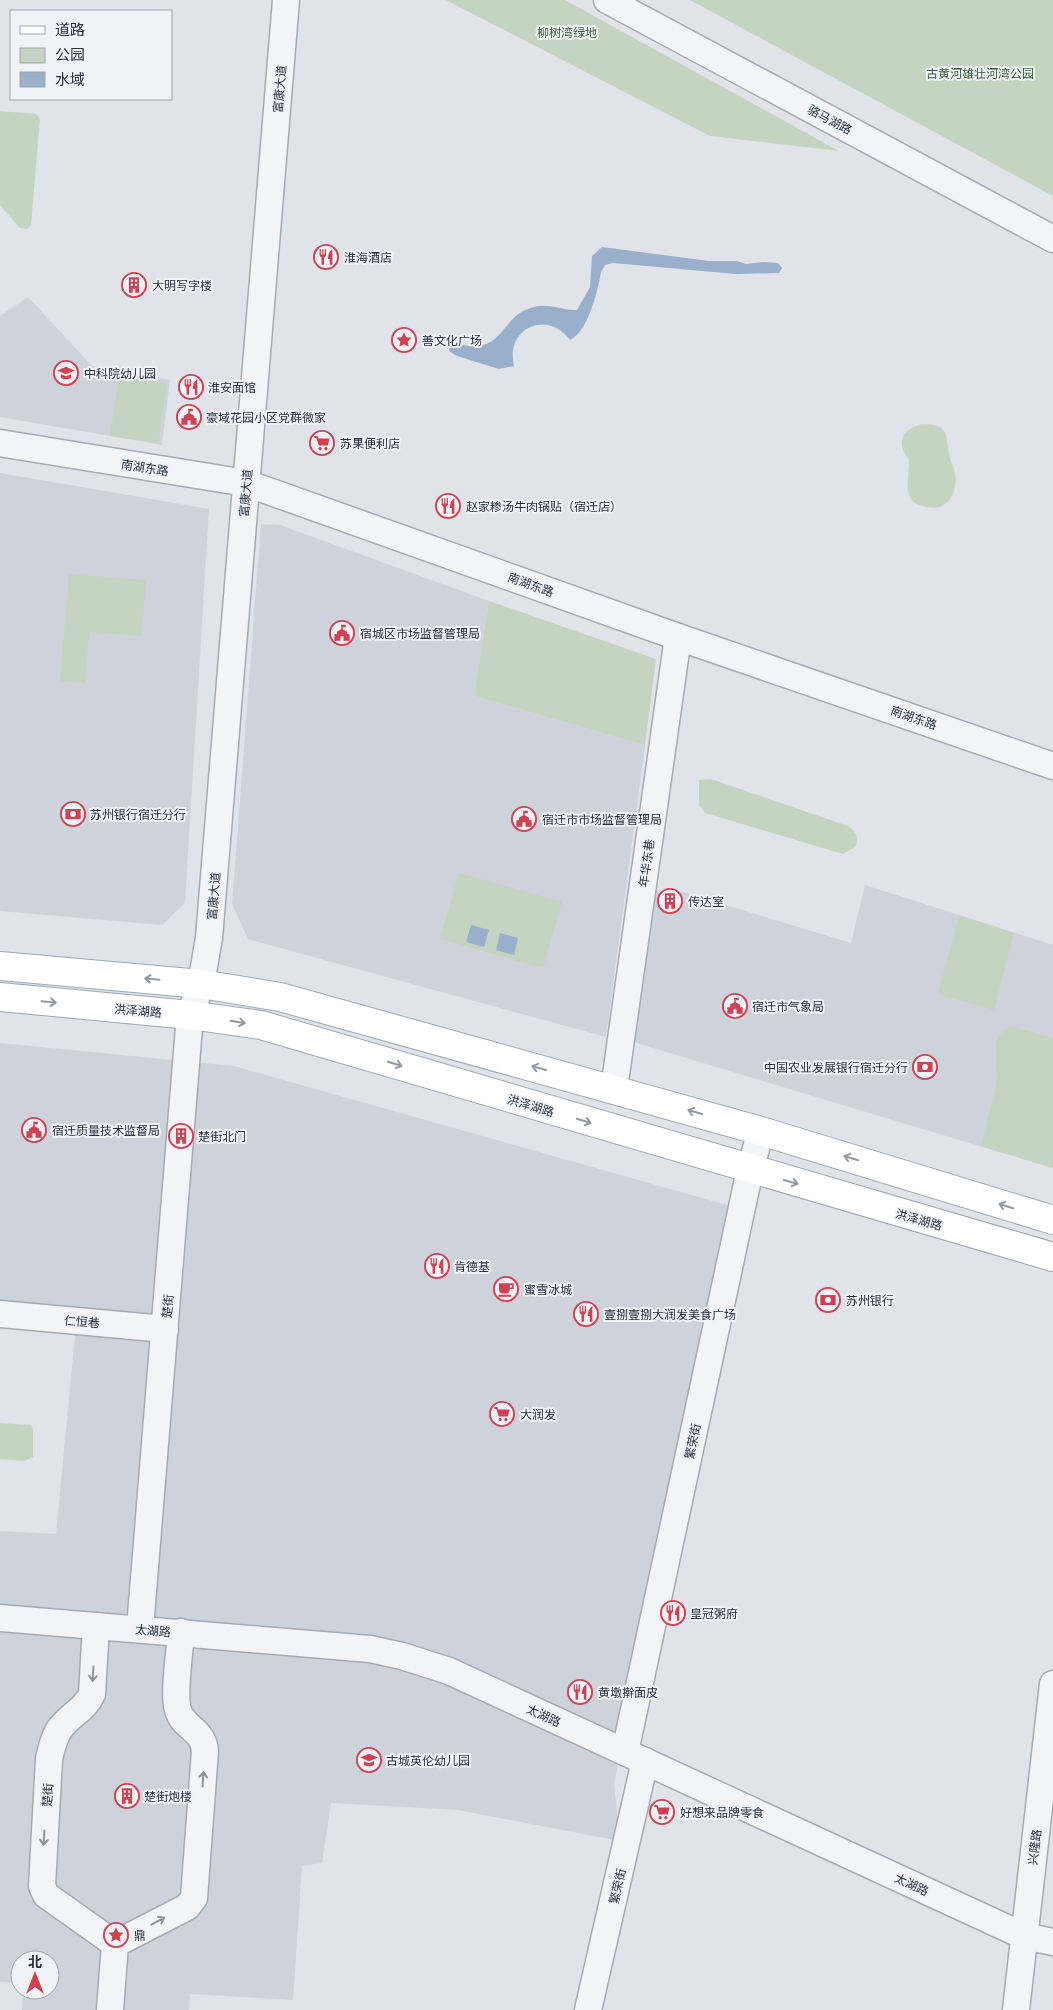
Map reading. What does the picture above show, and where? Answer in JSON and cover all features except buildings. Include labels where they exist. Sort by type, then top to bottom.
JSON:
[{"type":"main road","points":[[0,966],[201,984],[280,997],[761,1131],[1053,1220]]},
{"type":"main road","name":"洪泽湖路","points":[[0,997],[190,1014],[260,1026],[318,1041],[750,1170],[1053,1257]]},
{"type":"street","name":"富康大道","points":[[201,984],[208,950],[286,0]]},
{"type":"street","name":"骆马湖路","points":[[607,0],[1053,239]]},
{"type":"street","name":"南湖东路","points":[[0,443],[246,483],[678,637],[1053,766]]},
{"type":"street","name":"年华东巷","points":[[614,1089],[678,637]]},
{"type":"street","name":"楚街","points":[[140,1628],[190,1014],[201,984]]},
{"type":"street","name":"繁荣街","points":[[588,2010],[635,1757],[750,1170],[761,1131]]},
{"type":"street","name":"仁恒巷","points":[[0,1314],[165,1329]]},
{"type":"street","name":"太湖路","points":[[0,1618],[140,1628],[370,1649],[402,1656],[450,1672],[1024,1936],[1053,1942]]},
{"type":"street","name":"楚街","points":[[96,1626],[92,1694],[89,1702],[62,1725],[52,1745],[49,1759],[42,1886],[46,1895],[115,1944]]},
{"type":"street","points":[[110,2010],[115,1944],[187,1907],[194,1898],[205,1751],[201,1737],[178,1709],[181,1632]]},
{"type":"street","name":"兴隆路","points":[[1016,2010],[1053,1684]]},
{"type":"shaded area","name":"中科院幼儿园","points":[[28,297],[92,366],[170,380],[162,445],[0,417],[0,316]]},
{"type":"shaded area","name":"苏州银行宿迁分行","points":[[0,473],[209,509],[185,903],[162,925],[0,911]]},
{"type":"shaded area","points":[[261,524],[280,525],[489,601],[474,696],[645,745],[606,1037],[248,939],[232,904]]},
{"type":"shaded area","points":[[865,885],[1053,945],[1053,1168],[630,1041],[653,890],[683,892],[851,943]]},
{"type":"shaded area","points":[[0,1043],[234,1066],[734,1207],[614,1783],[620,1841],[458,1810],[331,1803],[322,1863],[302,1866],[293,2000],[190,1994],[189,2010],[22,2010],[22,2000],[60,2000],[60,1950],[10,1950],[10,1982],[0,1982],[0,1531],[56,1534],[77,1315],[0,1309]]},
{"type":"green space","name":"柳树湾绿地","points":[[446,0],[565,0],[839,151],[710,136]]},
{"type":"green space","name":"古黄河雄壮河湾公园","points":[[690,0],[1053,0],[1053,196]]},
{"type":"green space","points":[[0,111],[36,114],[40,119],[31,225],[27,229],[20,228],[0,205]]},
{"type":"green space","points":[[119,376],[167,383],[158,443],[110,436]]},
{"type":"green space","points":[[921,424],[937,426],[945,433],[950,460],[956,478],[951,498],[944,505],[936,508],[914,502],[909,494],[909,463],[902,446],[902,441],[905,433]]},
{"type":"green space","points":[[69,574],[146,580],[141,636],[89,632],[85,683],[60,681]]},
{"type":"green space","points":[[489,601],[656,659],[645,745],[474,696]]},
{"type":"green space","points":[[711,779],[848,826],[856,835],[855,847],[843,854],[705,813],[699,805],[699,780]]},
{"type":"green space","points":[[459,873],[562,902],[543,968],[440,939]]},
{"type":"green space","points":[[959,915],[1014,933],[994,1010],[938,994]]},
{"type":"green space","points":[[1011,1026],[1053,1038],[1053,1168],[981,1146],[997,1082],[996,1041],[1003,1031]]},
{"type":"green space","points":[[0,1423],[31,1425],[33,1430],[33,1457],[24,1461],[0,1459]]},
{"type":"water","points":[[602,247],[709,261],[737,261],[746,264],[778,263],[782,268],[779,273],[736,274],[613,263],[605,265],[601,272],[595,299],[587,320],[582,329],[570,340],[561,331],[550,326],[530,327],[522,333],[516,342],[513,353],[514,366],[499,369],[457,356],[449,351],[449,347],[452,344],[475,346],[490,342],[515,317],[528,309],[548,306],[577,310],[590,287],[592,256]]},
{"type":"water","points":[[471,925],[489,930],[484,947],[466,942]]},
{"type":"water","points":[[500,933],[518,938],[514,955],[496,950]]},
{"type":"place","name":"淮海酒店","points":[[326,257]]},
{"type":"place","name":"大明写字楼","points":[[134,285]]},
{"type":"place","name":"善文化广场","points":[[404,340]]},
{"type":"place","name":"中科院幼儿园","points":[[66,373]]},
{"type":"place","name":"淮安面馆","points":[[191,387]]},
{"type":"place","name":"豪域花园小区党群微家","points":[[189,417]]},
{"type":"place","name":"苏果便利店","points":[[322,443]]},
{"type":"place","name":"赵家糁汤牛肉锅贴（宿迁店）","points":[[448,506]]},
{"type":"place","name":"宿城区市场监督管理局","points":[[342,633]]},
{"type":"place","name":"苏州银行宿迁分行","points":[[73,814]]},
{"type":"place","name":"宿迁市市场监督管理局","points":[[524,819]]},
{"type":"place","name":"传达室","points":[[670,901]]},
{"type":"place","name":"宿迁市气象局","points":[[735,1006]]},
{"type":"place","name":"中国农业发展银行宿迁分行","points":[[925,1067]]},
{"type":"place","name":"宿迁质量技术监督局","points":[[34,1130]]},
{"type":"place","name":"楚街北门","points":[[181,1136]]},
{"type":"place","name":"肯德基","points":[[437,1266]]},
{"type":"place","name":"蜜雪冰城","points":[[506,1289]]},
{"type":"place","name":"苏州银行","points":[[828,1300]]},
{"type":"place","name":"壹捌壹捌大润发美食广场","points":[[586,1314]]},
{"type":"place","name":"大润发","points":[[502,1414]]},
{"type":"place","name":"皇冠粥府","points":[[673,1613]]},
{"type":"place","name":"黄墩擀面皮","points":[[580,1692]]},
{"type":"place","name":"古城英伦幼儿园","points":[[369,1760]]},
{"type":"place","name":"楚街炮楼","points":[[127,1796]]},
{"type":"place","name":"好想来品牌零食","points":[[662,1812]]},
{"type":"place","name":"鼎","points":[[116,1935]]}]
